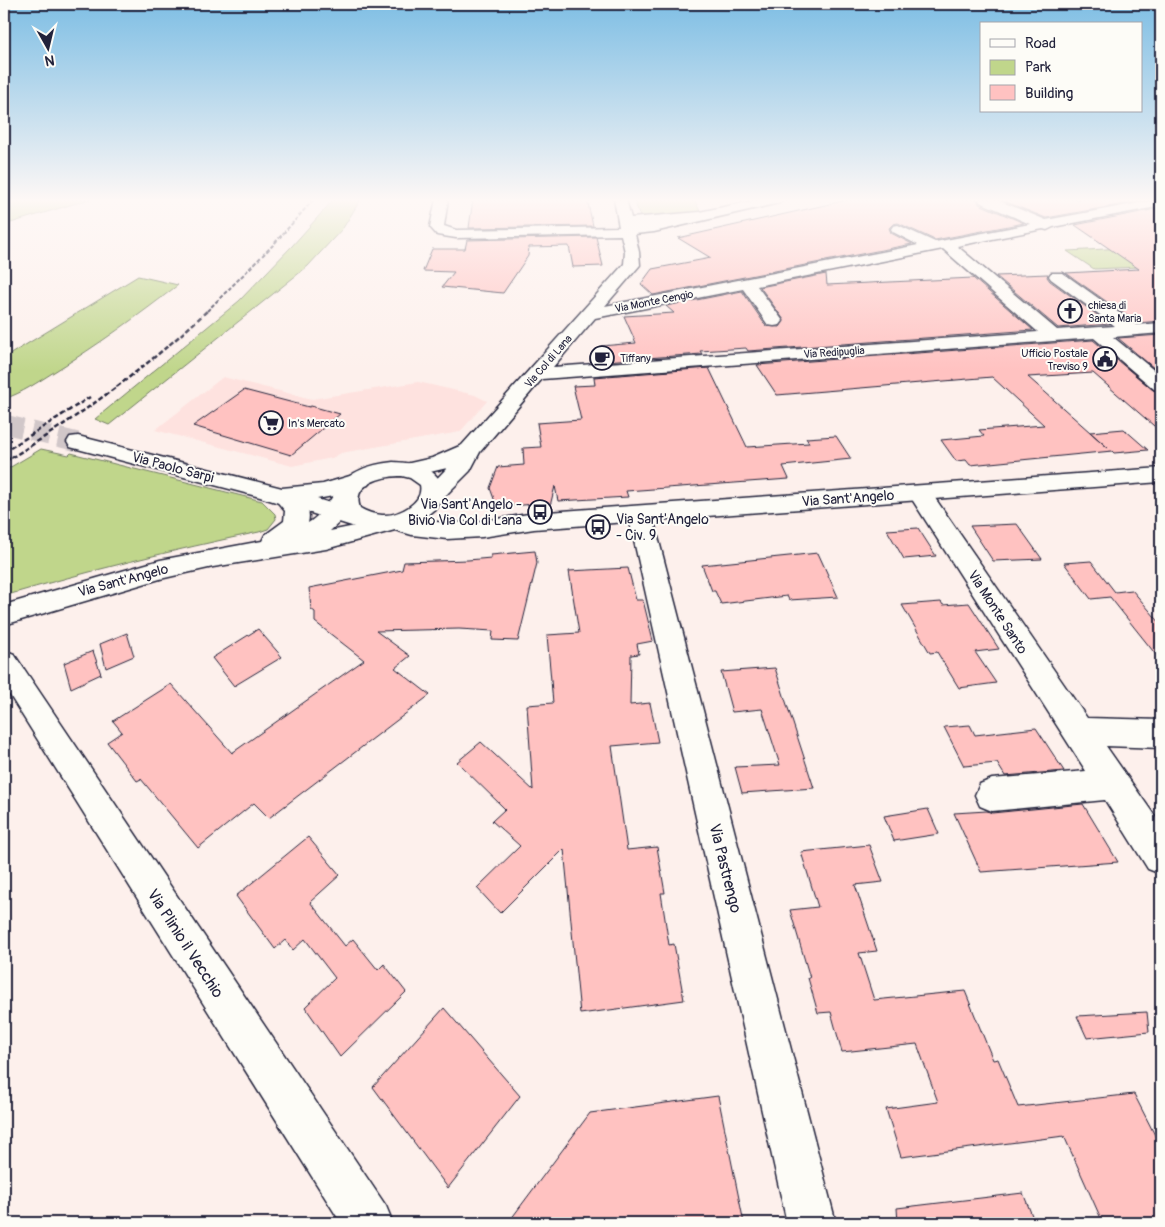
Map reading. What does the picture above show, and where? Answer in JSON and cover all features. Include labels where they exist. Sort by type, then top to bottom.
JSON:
[{"type":"street","name":"Via Col di Lana","points":[[431,498],[462,466],[470,450],[627,273],[632,256]]},
{"type":"street","name":"Via Monte Cengio","points":[[590,314],[886,256]]},
{"type":"street","points":[[953,256],[1053,336]]},
{"type":"street","points":[[1057,276],[1132,330]]},
{"type":"street","points":[[747,283],[774,321]]},
{"type":"street","name":"Via Redipuglia","points":[[537,374],[1161,328]]},
{"type":"street","points":[[1098,333],[1161,385]]},
{"type":"street","name":"Via Paolo Sarpi","points":[[78,442],[366,522]]},
{"type":"street","name":"Via Col di Lana","points":[[408,470],[452,460],[470,450]]},
{"type":"street","name":"Via Sant'Angelo","points":[[4,615],[166,568],[256,549],[358,534],[416,514],[431,498],[433,489],[429,481],[422,474],[408,470],[381,470],[354,485],[335,513],[320,526],[303,535],[256,549]]},
{"type":"street","name":"Via Sant'Angelo","points":[[366,522],[393,523],[410,528],[451,532],[534,521],[1161,475]]},
{"type":"street","points":[[354,485],[345,499],[349,512],[366,522]]},
{"type":"street","name":"Via Paolo Sarpi","points":[[277,496],[311,494],[354,485]]},
{"type":"street","name":"Via Monte Santo","points":[[920,493],[1161,856]]},
{"type":"street","points":[[256,549],[282,538],[297,521],[298,512],[296,506],[277,496]]},
{"type":"street","name":"Via Sant'Angelo","points":[[431,498],[447,514],[462,518],[534,521]]},
{"type":"street","name":"Via Pastrengo","points":[[640,514],[812,1223]]},
{"type":"street","name":"Via Plinio il Vecchio","points":[[4,662],[369,1223]]},
{"type":"street","points":[[1077,731],[1161,734]]},
{"type":"street","points":[[992,795],[1113,784]]},
{"type":"shaded area","points":[[223,377],[312,399],[418,382],[475,395],[487,401],[460,432],[341,453],[332,458],[292,466],[155,430]]},
{"type":"green space","points":[[282,256],[317,256],[308,266],[109,425],[95,419],[239,301]]},
{"type":"green space","points":[[1075,256],[1161,257],[1161,266],[1094,269]]},
{"type":"green space","points":[[138,276],[178,285],[86,351],[30,387],[4,399],[4,358]]},
{"type":"green space","points":[[41,449],[69,455],[71,453],[262,501],[275,514],[276,519],[268,529],[259,532],[131,561],[4,596],[4,471]]},
{"type":"building","points":[[429,256],[528,256],[503,293],[442,287],[454,272],[423,271]]},
{"type":"building","points":[[571,256],[601,256],[603,266],[573,267]]},
{"type":"building","points":[[708,256],[850,256],[653,295],[641,284],[652,269],[711,258]]},
{"type":"building","points":[[1120,256],[1161,256],[1161,321],[1137,323],[1066,273],[1139,269]]},
{"type":"building","points":[[826,274],[827,285],[973,278],[1033,330],[748,351],[746,348],[700,351],[702,354],[591,362],[590,359],[601,346],[636,343],[624,316],[674,313],[666,306],[742,291],[766,326],[780,327],[784,320],[760,287]]},
{"type":"building","points":[[1048,274],[1047,277],[1050,281],[1110,324],[1058,328],[996,276]]},
{"type":"building","points":[[1161,335],[1161,374],[1118,338]]},
{"type":"building","points":[[1093,340],[1153,390],[1161,393],[1161,432],[1093,373],[1028,377],[1108,448],[1090,432],[1124,429],[1148,450],[1114,453],[1112,451],[970,465],[966,460],[956,461],[941,440],[984,436],[979,430],[1044,425],[992,377],[777,395],[757,365]]},
{"type":"building","points":[[709,368],[747,447],[809,443],[806,438],[836,436],[851,459],[783,466],[789,479],[626,491],[628,497],[558,501],[555,486],[550,506],[549,503],[497,507],[490,488],[498,467],[524,465],[523,448],[541,447],[537,423],[581,420],[573,386],[595,385],[594,377]]},
{"type":"building","points":[[244,390],[340,414],[291,455],[193,426]]},
{"type":"building","points":[[1017,524],[1042,559],[993,561],[970,526]]},
{"type":"building","points":[[918,528],[936,556],[904,559],[887,530]]},
{"type":"building","points":[[535,551],[537,563],[518,641],[492,640],[493,631],[459,629],[376,631],[410,656],[395,668],[430,695],[269,818],[254,803],[198,848],[141,779],[137,781],[107,742],[122,732],[113,721],[171,684],[232,753],[364,660],[315,622],[315,612],[311,609],[309,588],[402,570],[404,562],[468,560],[491,558],[491,555]]},
{"type":"building","points":[[818,553],[838,597],[789,600],[787,596],[721,604],[715,591],[712,591],[702,565]]},
{"type":"building","points":[[1091,561],[1115,592],[1132,590],[1161,624],[1161,661],[1110,597],[1091,599],[1064,563]]},
{"type":"building","points":[[628,568],[636,600],[643,600],[653,641],[637,644],[639,654],[631,655],[630,705],[650,703],[658,742],[612,746],[627,850],[657,847],[665,893],[661,893],[669,945],[674,944],[684,1000],[580,1014],[564,849],[500,913],[477,888],[520,846],[492,821],[505,809],[457,762],[481,742],[533,790],[527,705],[553,703],[547,635],[579,633],[569,571]]},
{"type":"building","points":[[941,602],[943,605],[969,603],[999,649],[975,652],[996,683],[959,688],[937,652],[930,653],[902,605]]},
{"type":"building","points":[[258,629],[282,657],[234,686],[212,658]]},
{"type":"building","points":[[127,633],[134,656],[106,668],[100,644]]},
{"type":"building","points":[[93,651],[101,674],[71,688],[64,663]]},
{"type":"building","points":[[775,668],[814,788],[742,793],[735,767],[780,765],[762,709],[732,712],[721,672]]},
{"type":"building","points":[[970,725],[975,735],[1036,728],[1064,771],[1005,776],[997,763],[964,766],[944,727]]},
{"type":"building","points":[[1083,804],[1118,862],[981,872],[954,813],[987,811],[992,813]]},
{"type":"building","points":[[928,809],[939,834],[894,841],[884,816]]},
{"type":"building","points":[[308,837],[340,875],[310,902],[345,946],[353,939],[378,970],[384,964],[406,992],[340,1057],[305,1007],[335,978],[305,939],[293,950],[285,940],[275,949],[236,896]]},
{"type":"building","points":[[869,845],[883,882],[855,885],[877,951],[859,953],[874,1000],[965,991],[993,1060],[998,1059],[1018,1107],[1134,1094],[1161,1147],[1161,1223],[1103,1223],[1064,1136],[901,1157],[886,1109],[938,1102],[917,1044],[842,1052],[831,1012],[818,1013],[790,910],[818,907],[801,852]]},
{"type":"building","points":[[444,1008],[520,1096],[448,1188],[373,1087]]},
{"type":"building","points":[[1147,1012],[1149,1032],[1087,1038],[1077,1016]]},
{"type":"building","points":[[718,1096],[744,1223],[508,1223],[590,1113]]},
{"type":"building","points":[[1023,1193],[1035,1223],[898,1223],[897,1208]]},
{"type":"tunnel","points":[[4,424],[78,442]]},
{"type":"railway","points":[[208,310],[262,256]]},
{"type":"railway","points":[[11,458],[63,425],[138,371],[208,310]]},
{"type":"railway","points":[[4,452],[90,397]]},
{"type":"railway","points":[[4,462],[13,456]]},
{"type":"place","name":"chiesa di Santa Maria","points":[[1070,311]]},
{"type":"place","name":"Tiffany","points":[[602,358]]},
{"type":"place","name":"Ufficio Postale Treviso 9","points":[[1105,359]]},
{"type":"place","name":"In's Mercato","points":[[271,423]]},
{"type":"place","name":"Via Sant'Angelo - Bivio Via Col di Lana","points":[[540,512]]},
{"type":"place","name":"Via Sant'Angelo - Civ. 9","points":[[598,527]]}]
